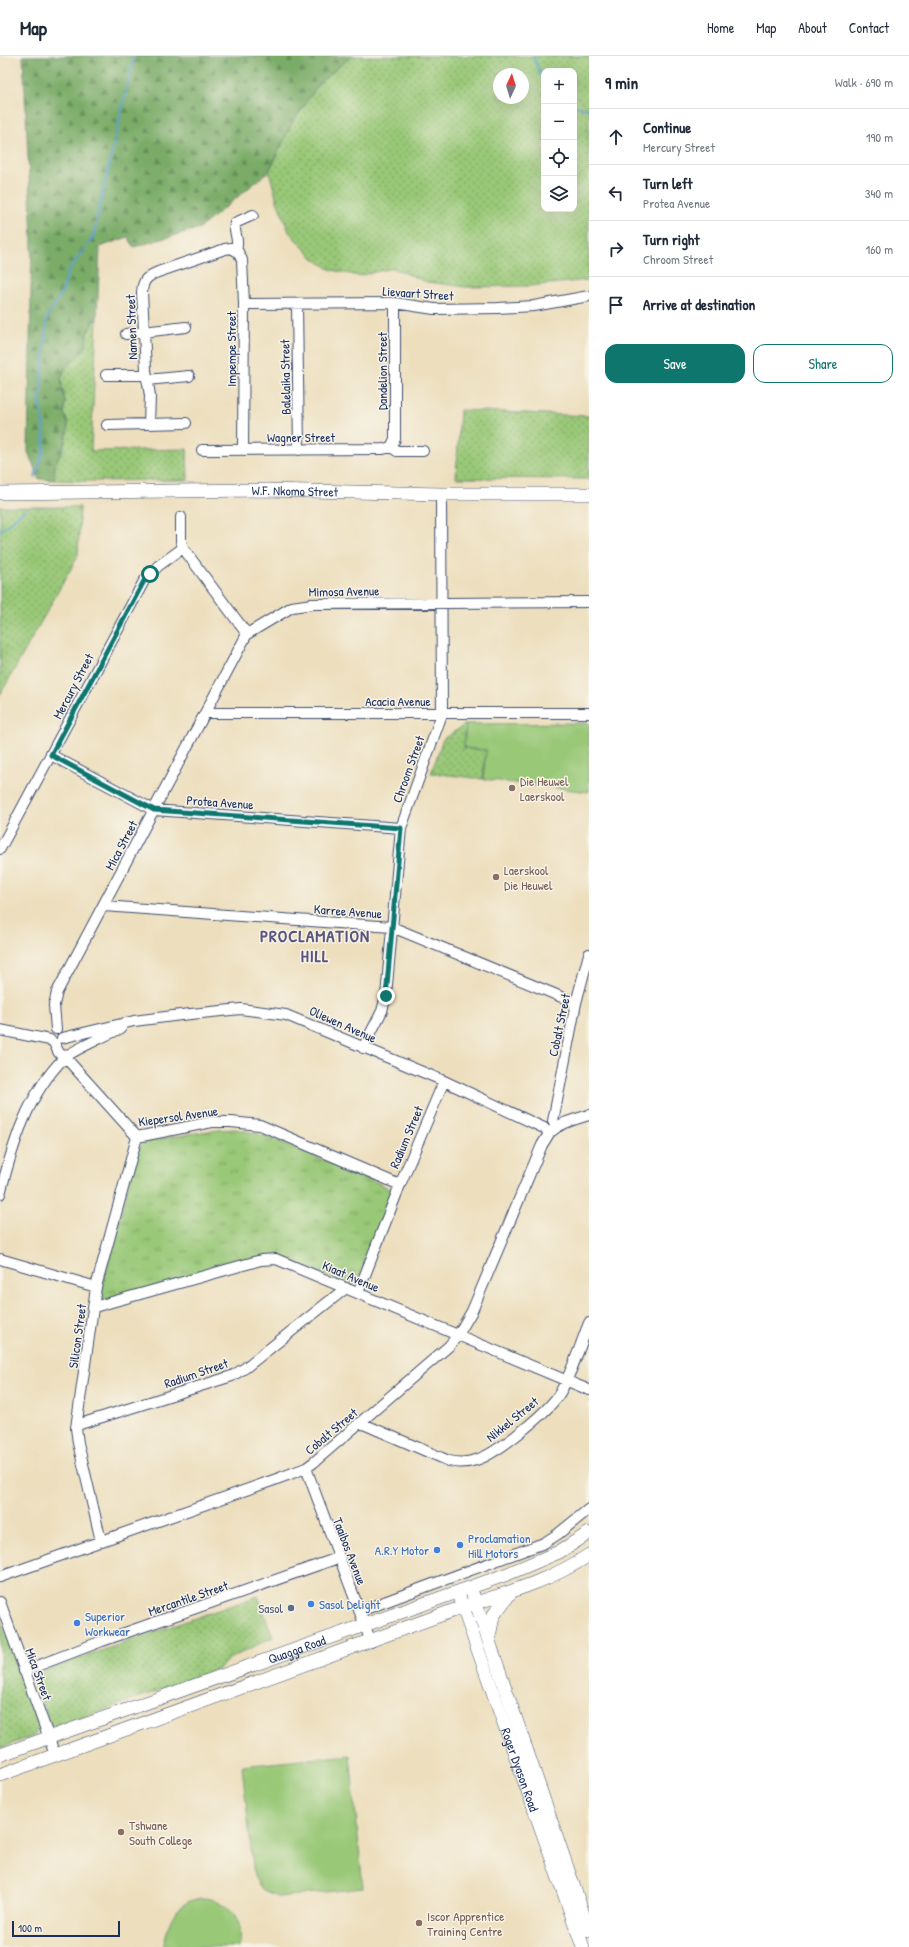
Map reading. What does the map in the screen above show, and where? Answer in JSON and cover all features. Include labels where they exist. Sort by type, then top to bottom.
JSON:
[{"type":"main road","name":"W.F. Nkomo Street","points":[[0,493],[266,490],[441,494],[589,494]]},
{"type":"main road","name":"Quagga Road","points":[[0,1755],[464,1590],[538,1562],[559,1552],[589,1533]]},
{"type":"main road","name":"Quagga Road","points":[[0,1775],[371,1642],[469,1605],[511,1592],[563,1571],[589,1555]]},
{"type":"main road","name":"Roger Dyason Road","points":[[464,1590],[583,1947]]},
{"type":"main road","points":[[489,1641],[493,1616],[511,1592]]},
{"type":"main road","name":"Roger Dyason Road","points":[[469,1605],[489,1641],[589,1931]]},
{"type":"street","name":"Impempe Street","points":[[243,450],[244,304],[242,260],[240,253],[236,250],[238,244],[235,223],[254,215]]},
{"type":"street","name":"Namen Street","points":[[149,424],[150,396],[147,377],[142,292],[145,279],[158,272],[225,249],[236,250]]},
{"type":"street","name":"Lievaart Street","points":[[244,304],[395,303],[434,309],[498,308],[534,306],[589,296]]},
{"type":"street","name":"Dandelion Street","points":[[393,443],[395,303]]},
{"type":"street","name":"Balelaika Street","points":[[297,304],[299,450]]},
{"type":"street","points":[[126,334],[186,327]]},
{"type":"street","points":[[106,375],[147,377],[189,376]]},
{"type":"street","points":[[107,425],[186,424]]},
{"type":"street","name":"Wagner Street","points":[[202,450],[383,450],[393,443],[397,450],[423,451]]},
{"type":"street","name":"Chroom Street","points":[[363,1048],[384,1003],[401,828],[442,714],[441,494]]},
{"type":"street","points":[[181,517],[181,541],[183,548],[247,634]]},
{"type":"street","name":"Mercury Street","points":[[0,849],[144,581],[158,566],[183,548]]},
{"type":"street","name":"Mimosa Avenue","points":[[247,634],[282,613],[301,605],[589,602]]},
{"type":"street","name":"Mica Street","points":[[57,1041],[54,1005],[57,992],[247,634]]},
{"type":"street","name":"Acacia Avenue","points":[[206,713],[589,713]]},
{"type":"street","name":"Protea Avenue","points":[[51,755],[154,810],[401,828]]},
{"type":"street","name":"Karree Avenue","points":[[104,906],[392,927],[576,1003]]},
{"type":"street","name":"Cobalt Street","points":[[0,1577],[306,1468],[361,1423],[449,1346],[458,1335],[472,1311],[542,1145],[556,1103],[576,1003],[589,954]]},
{"type":"street","name":"Oliewen Avenue","points":[[57,1041],[78,1034],[134,1021],[180,1015],[250,1010],[286,1015],[300,1019],[363,1048],[444,1081],[529,1120],[549,1125]]},
{"type":"street","name":"Oliewen Avenue","points":[[0,1030],[57,1041],[134,1021]]},
{"type":"street","points":[[0,1194],[26,1111],[43,1085],[57,1041]]},
{"type":"street","name":"Kiepersol Avenue","points":[[57,1041],[136,1137],[212,1122],[260,1125],[400,1185]]},
{"type":"street","name":"Radium Street","points":[[358,1293],[400,1185],[444,1081]]},
{"type":"street","points":[[549,1125],[570,1121],[589,1115]]},
{"type":"street","name":"Silicon Street","points":[[101,1541],[78,1443],[77,1425],[96,1286],[136,1137]]},
{"type":"street","name":"Kiaat Avenue","points":[[94,1307],[269,1258],[284,1262],[589,1390]]},
{"type":"street","points":[[0,1259],[96,1286]]},
{"type":"street","name":"Radium Street","points":[[77,1425],[232,1376],[245,1368],[346,1288]]},
{"type":"street","name":"Nikkel Street","points":[[361,1423],[449,1461],[460,1463],[476,1460],[503,1446],[545,1410],[559,1394],[566,1381],[589,1323]]},
{"type":"street","name":"Taaibos Avenue","points":[[306,1468],[338,1558],[360,1612],[363,1625],[371,1642]]},
{"type":"street","points":[[360,1612],[544,1543],[558,1534],[589,1509]]},
{"type":"street","name":"Mercantile Street","points":[[24,1671],[102,1641],[338,1558]]},
{"type":"street","name":"Mica Street","points":[[0,1602],[55,1755]]},
{"type":"green space","points":[[23,56],[352,56],[319,83],[291,125],[269,171],[200,228],[134,247],[128,237],[100,247],[97,320],[93,321],[87,333],[86,346],[81,353],[65,368],[61,380],[65,401],[64,413],[68,424],[67,435],[62,451],[55,464],[54,480],[39,479],[28,452],[32,237]]},
{"type":"green space","points":[[352,56],[589,56],[589,280],[530,286],[466,287],[427,282],[393,268],[358,276],[329,269],[312,257],[289,232],[277,201],[269,171],[291,125],[319,83]]},
{"type":"green space","points":[[97,320],[91,451],[187,449],[188,480],[54,480],[55,464],[62,451],[67,435],[68,424],[64,413],[65,401],[61,380],[65,368],[81,353],[86,346],[87,333],[93,321]]},
{"type":"green space","points":[[460,410],[589,416],[589,479],[456,478]]},
{"type":"green space","points":[[0,507],[80,507],[78,556],[0,695]]},
{"type":"green space","points":[[589,723],[589,792],[483,779],[486,750],[464,748],[466,724]]},
{"type":"green space","points":[[466,724],[464,748],[486,750],[483,779],[431,773],[443,739]]},
{"type":"green space","points":[[236,1129],[264,1135],[385,1186],[391,1191],[393,1195],[360,1276],[354,1284],[349,1285],[283,1257],[108,1300],[102,1299],[100,1295],[138,1148],[145,1141],[216,1130]]},
{"type":"green space","points":[[258,1596],[273,1637],[229,1659],[218,1669],[57,1727],[52,1726],[34,1681],[35,1674]]},
{"type":"green space","points":[[0,1617],[37,1722],[38,1729],[34,1736],[0,1748]]},
{"type":"green space","points":[[350,1755],[363,1888],[279,1897],[261,1889],[254,1876],[242,1766]]},
{"type":"green space","points":[[201,1898],[219,1902],[227,1906],[233,1912],[240,1928],[239,1947],[163,1947],[167,1930],[173,1915],[184,1904]]},
{"type":"waterway","points":[[35,477],[44,450],[44,431],[40,401],[47,318],[64,288],[68,271],[93,237],[134,56]]},
{"type":"waterway","points":[[533,56],[541,75]]},
{"type":"waterway","points":[[577,107],[589,109]]},
{"type":"waterway","points":[[0,531],[26,509]]},
{"type":"place","name":"Die Heuwel Laerskool","points":[[512,788]]},
{"type":"place","name":"Laerskool Die Heuwel","points":[[496,877]]},
{"type":"place","name":"Proclamation Hill Motors","points":[[460,1545]]},
{"type":"place","name":"A.R.Y Motor","points":[[437,1550]]},
{"type":"place","name":"Sasol Delight","points":[[311,1604]]},
{"type":"place","name":"Sasol","points":[[291,1608]]},
{"type":"place","name":"Superior Workwear","points":[[77,1623]]},
{"type":"place","name":"Tshwane South College","points":[[121,1832]]},
{"type":"place","name":"Iscor Apprentice Training Centre","points":[[419,1923]]},
{"type":"district","name":"PROCLAMATION HILL","points":[[315,945]]},
{"type":"route","points":[[150,574],[144,581],[51,755],[154,810],[401,828],[386,996]]}]
